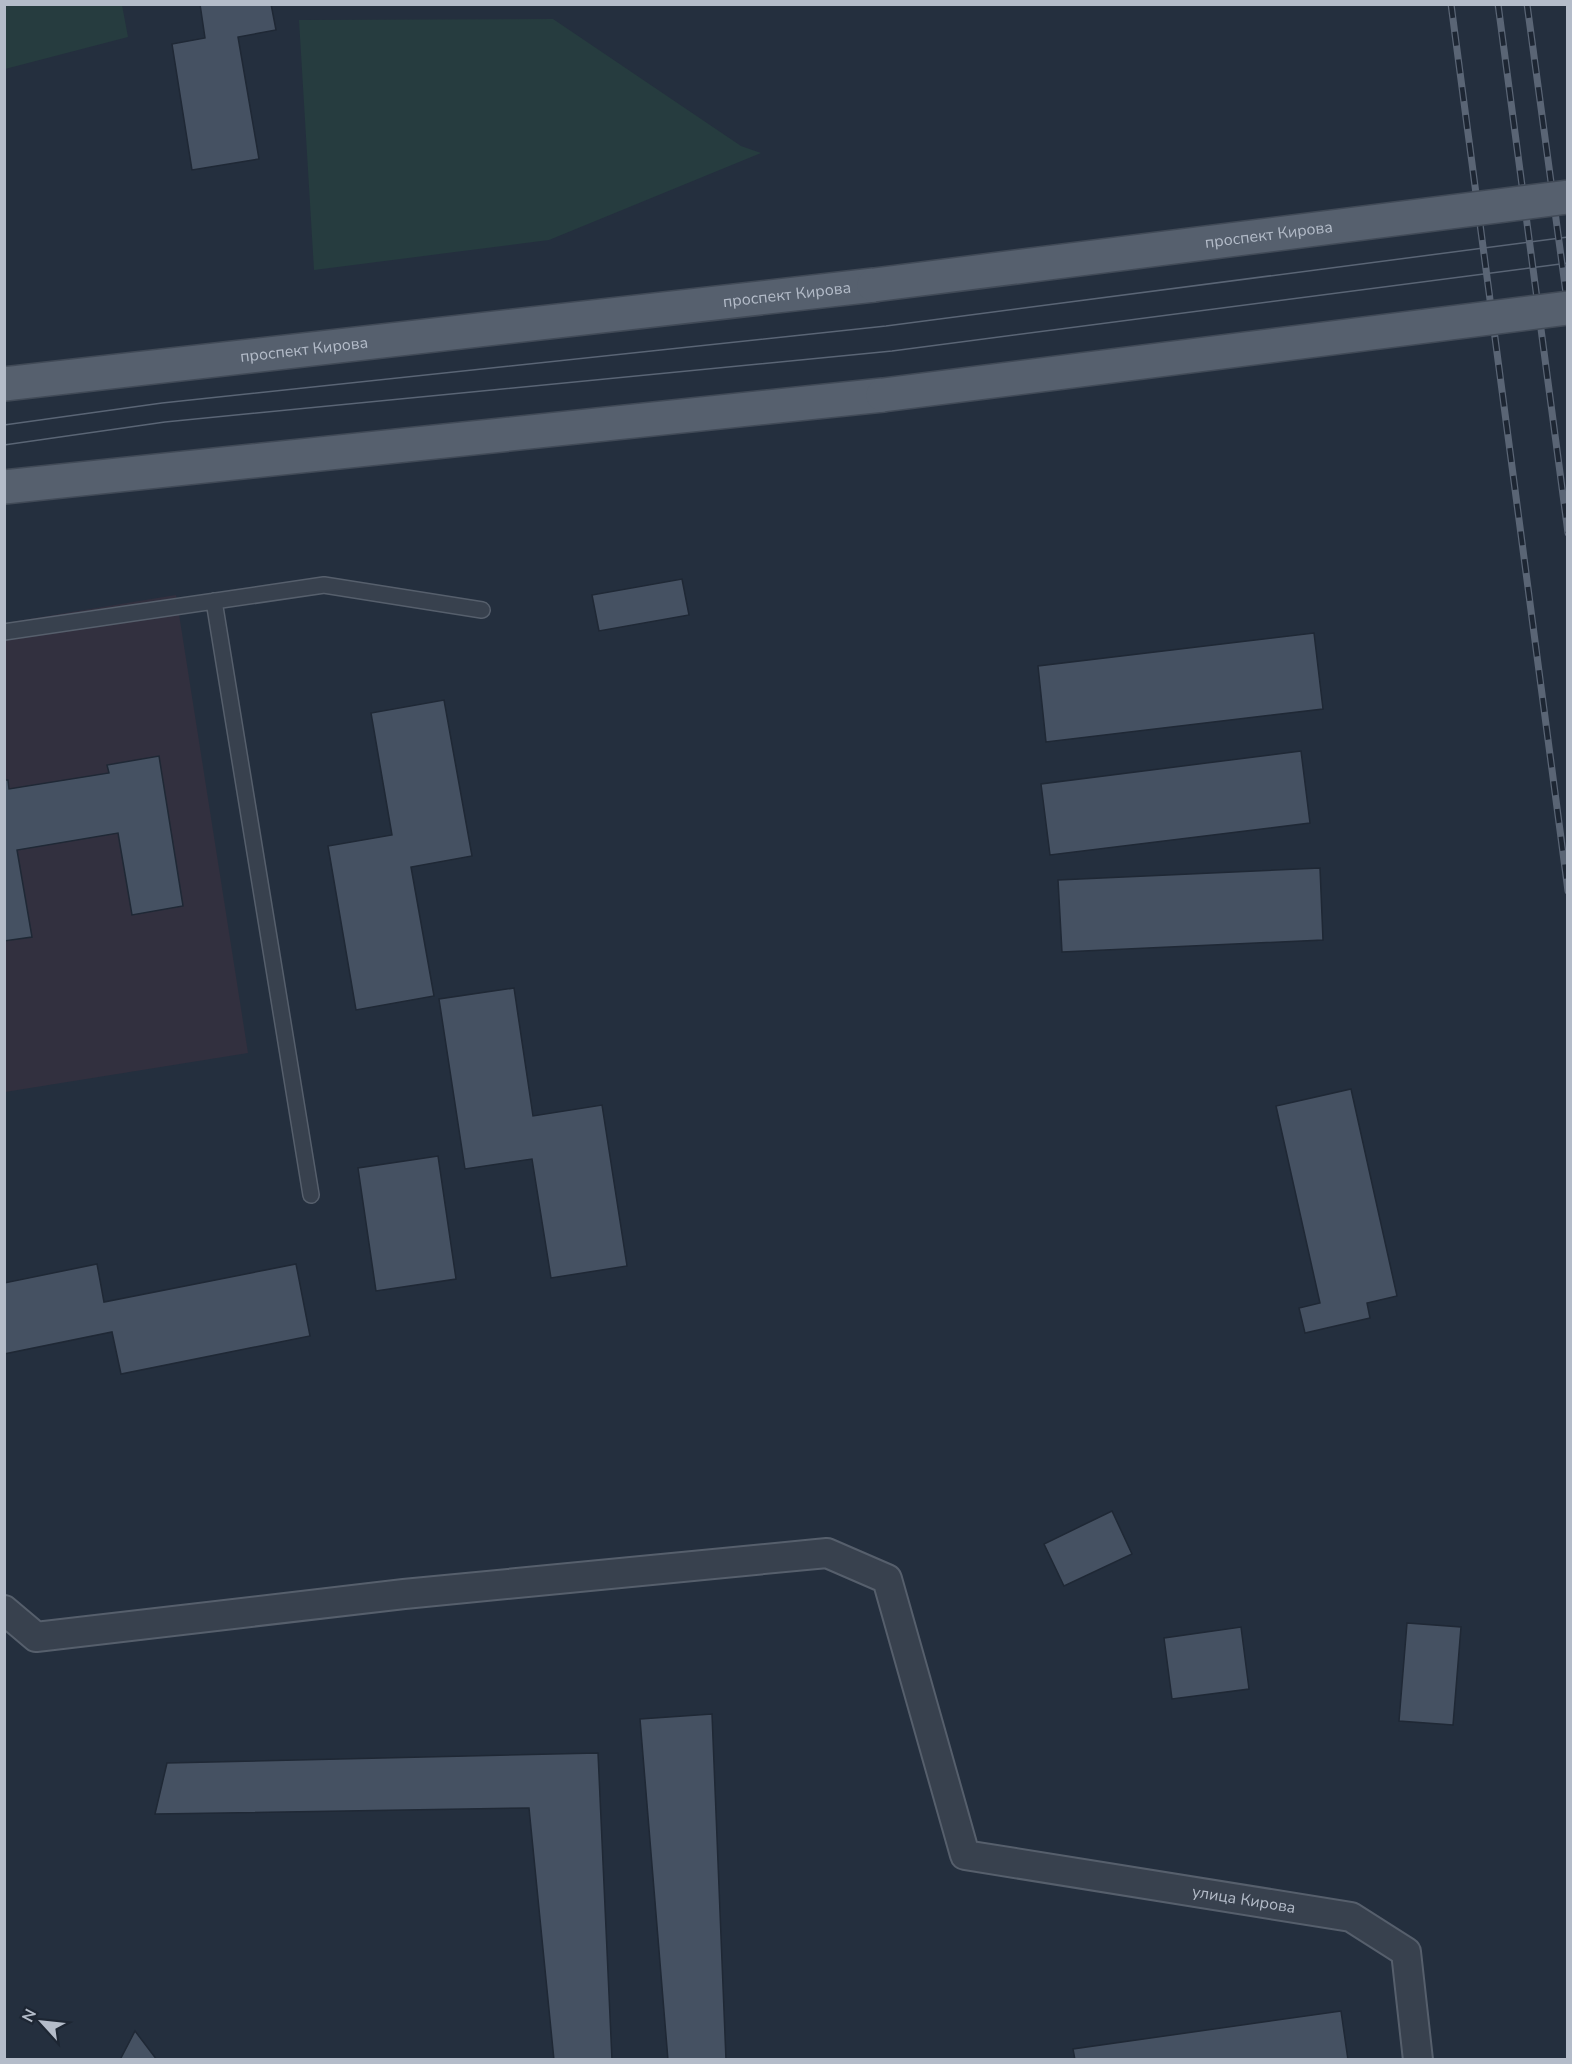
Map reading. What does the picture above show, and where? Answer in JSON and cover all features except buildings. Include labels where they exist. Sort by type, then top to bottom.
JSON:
[{"type":"main road","name":"проспект Кирова","points":[[4,384],[874,285],[1568,197]]},
{"type":"main road","points":[[4,487],[884,395],[1568,308]]},
{"type":"street","name":"улица Кирова","points":[[4,1610],[36,1637],[404,1594],[827,1553],[887,1580],[965,1855],[1351,1917],[1406,1952],[1418,2060]]},
{"type":"lane","points":[[4,632],[324,585],[482,610]]},
{"type":"lane","points":[[214,601],[311,1195]]},
{"type":"shaded area","points":[[176,595],[248,1053],[5,1092],[5,623]]},
{"type":"green space","points":[[5,4],[122,5],[128,37],[5,69]]},
{"type":"green space","points":[[553,19],[741,146],[761,153],[549,240],[314,270],[299,20]]},
{"type":"tram line","points":[[4,425],[162,403],[886,326],[1568,237]]},
{"type":"tram line","points":[[4,445],[165,422],[892,351],[1568,263]]},
{"type":"railway","points":[[1451,4],[1568,891]]},
{"type":"railway","points":[[1498,4],[1568,533]]},
{"type":"railway","points":[[1527,4],[1568,308]]}]
